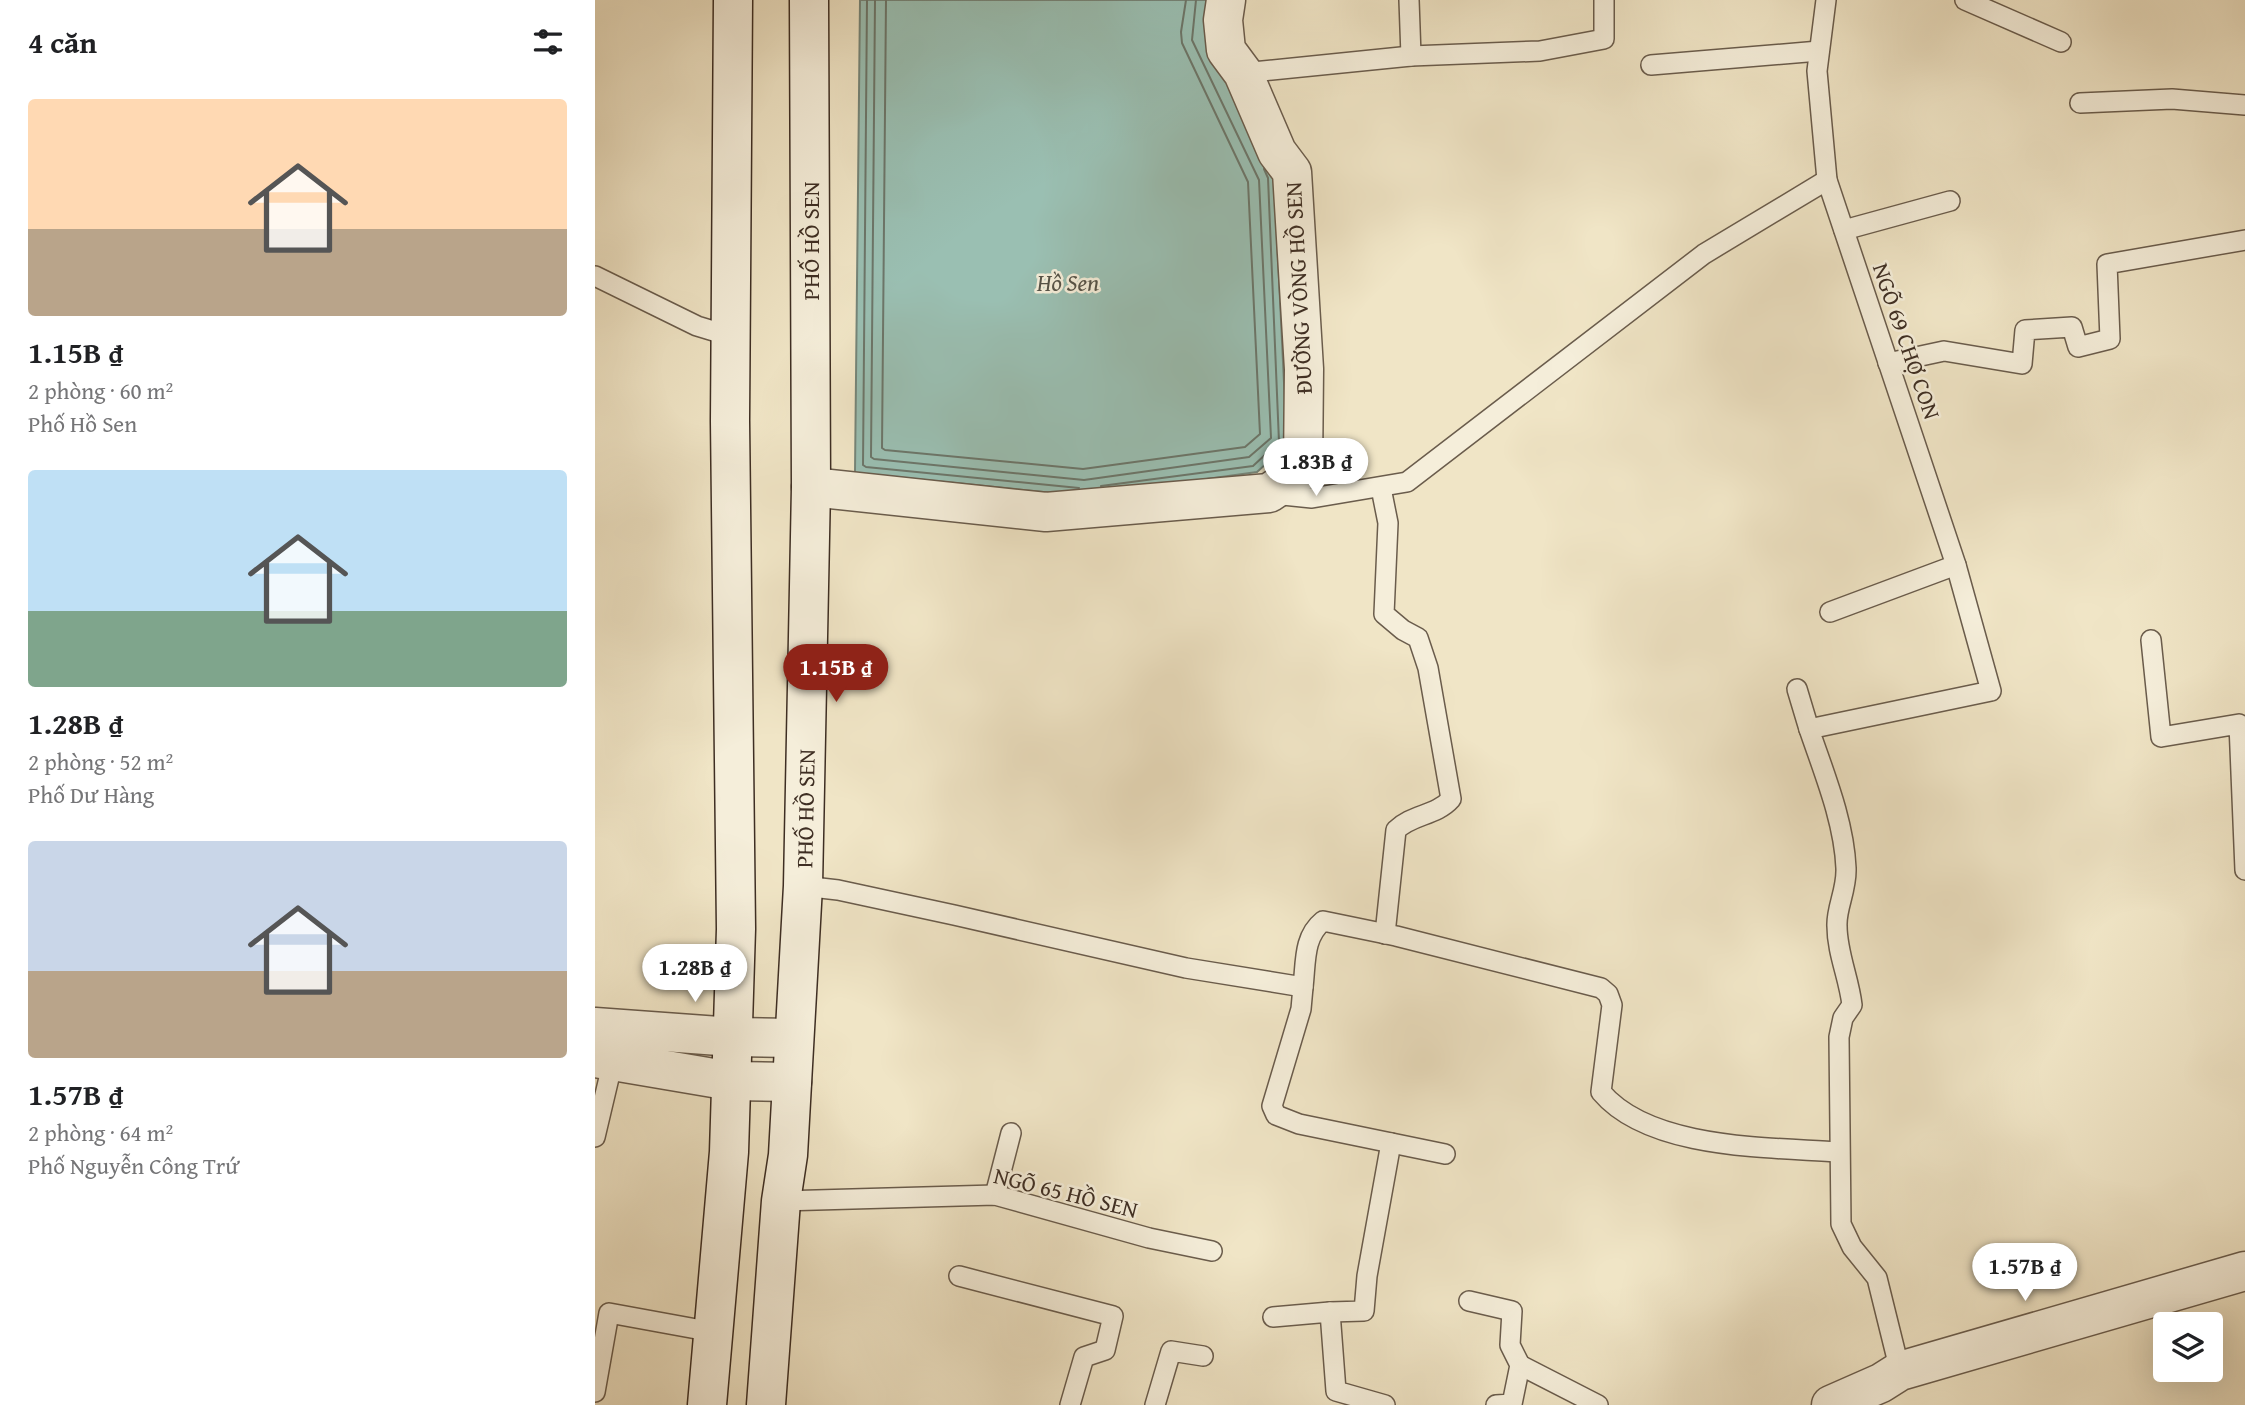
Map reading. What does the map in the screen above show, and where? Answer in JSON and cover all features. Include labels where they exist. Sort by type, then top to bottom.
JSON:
[{"type":"main road","points":[[707,1405],[729,1152],[736,929],[730,335],[733,0]]},
{"type":"main road","name":"PHỐ HỒ SEN","points":[[765,1405],[781,1201],[788,1155],[803,886],[811,487],[809,0]]},
{"type":"main road","name":"ĐƯỜNG VÒNG HỒ SEN","points":[[811,487],[1046,512],[1269,493],[1303,470],[1304,369],[1292,173],[1277,152],[1243,73],[1226,50],[1223,20],[1226,0]]},
{"type":"main road","points":[[595,1027],[733,1037],[793,1038]]},
{"type":"main road","points":[[604,1059],[731,1081],[792,1082]]},
{"type":"main road","points":[[1831,1405],[1881,1383],[1900,1371],[2245,1271]]},
{"type":"lane","points":[[1409,0],[1411,56]]},
{"type":"lane","points":[[1243,73],[1411,56],[1540,51],[1604,39],[1604,0]]},
{"type":"lane","name":"NGÕ 69 CHỢ CON","points":[[1809,729],[1991,691],[1956,565],[1827,180],[1817,71],[1826,0]]},
{"type":"lane","points":[[1965,0],[2061,42]]},
{"type":"lane","points":[[1651,65],[1819,51]]},
{"type":"lane","points":[[2080,103],[2172,99],[2245,105]]},
{"type":"lane","points":[[1269,493],[1313,498],[1407,482],[1703,254],[1827,180]]},
{"type":"lane","points":[[1844,230],[1950,201]]},
{"type":"lane","points":[[1888,363],[1944,351],[2022,363],[2025,330],[2072,327],[2078,347],[2110,339],[2107,264],[2245,240]]},
{"type":"lane","points":[[595,276],[697,326],[730,335]]},
{"type":"lane","points":[[1381,488],[1388,523],[1384,614],[1403,630],[1418,638],[1428,668],[1451,799],[1443,807],[1403,822],[1396,830],[1385,934]]},
{"type":"lane","points":[[1830,611],[1956,565]]},
{"type":"lane","points":[[2151,640],[2161,737],[2239,724],[2245,861]]},
{"type":"lane","points":[[1797,689],[1842,834],[1846,869],[1845,888],[1836,923],[1851,1005],[1849,1013],[1843,1018],[1839,1037],[1841,1224],[1852,1247],[1877,1278],[1900,1371]]},
{"type":"lane","points":[[803,886],[838,890],[928,909],[1186,968],[1303,987]]},
{"type":"lane","points":[[1445,1154],[1299,1124],[1276,1115],[1272,1106],[1301,1009],[1308,946],[1312,930],[1323,921],[1601,988],[1608,994],[1612,1005],[1601,1092],[1611,1104],[1655,1127],[1708,1142],[1839,1152]]},
{"type":"lane","points":[[595,1137],[604,1059]]},
{"type":"lane","points":[[995,1195],[1011,1133]]},
{"type":"lane","points":[[1273,1317],[1364,1311],[1367,1276],[1391,1143]]},
{"type":"lane","name":"NGÕ 65 HỒ SEN","points":[[781,1201],[995,1195],[1149,1238],[1212,1251]]},
{"type":"lane","points":[[959,1276],[1113,1316],[1105,1350],[1084,1357],[1070,1405]]},
{"type":"lane","points":[[1469,1301],[1512,1311],[1510,1345],[1520,1365],[1598,1405]]},
{"type":"lane","points":[[1330,1312],[1336,1391],[1385,1405]]},
{"type":"lane","points":[[595,1392],[609,1313],[713,1332]]},
{"type":"lane","points":[[1155,1405],[1171,1351],[1203,1356]]},
{"type":"lane","points":[[1496,1405],[1511,1404],[1520,1365]]},
{"type":"water","name":"Hồ Sen","points":[[860,0],[1212,0],[1274,175],[1287,445],[1257,472],[1084,496],[855,473]]}]
